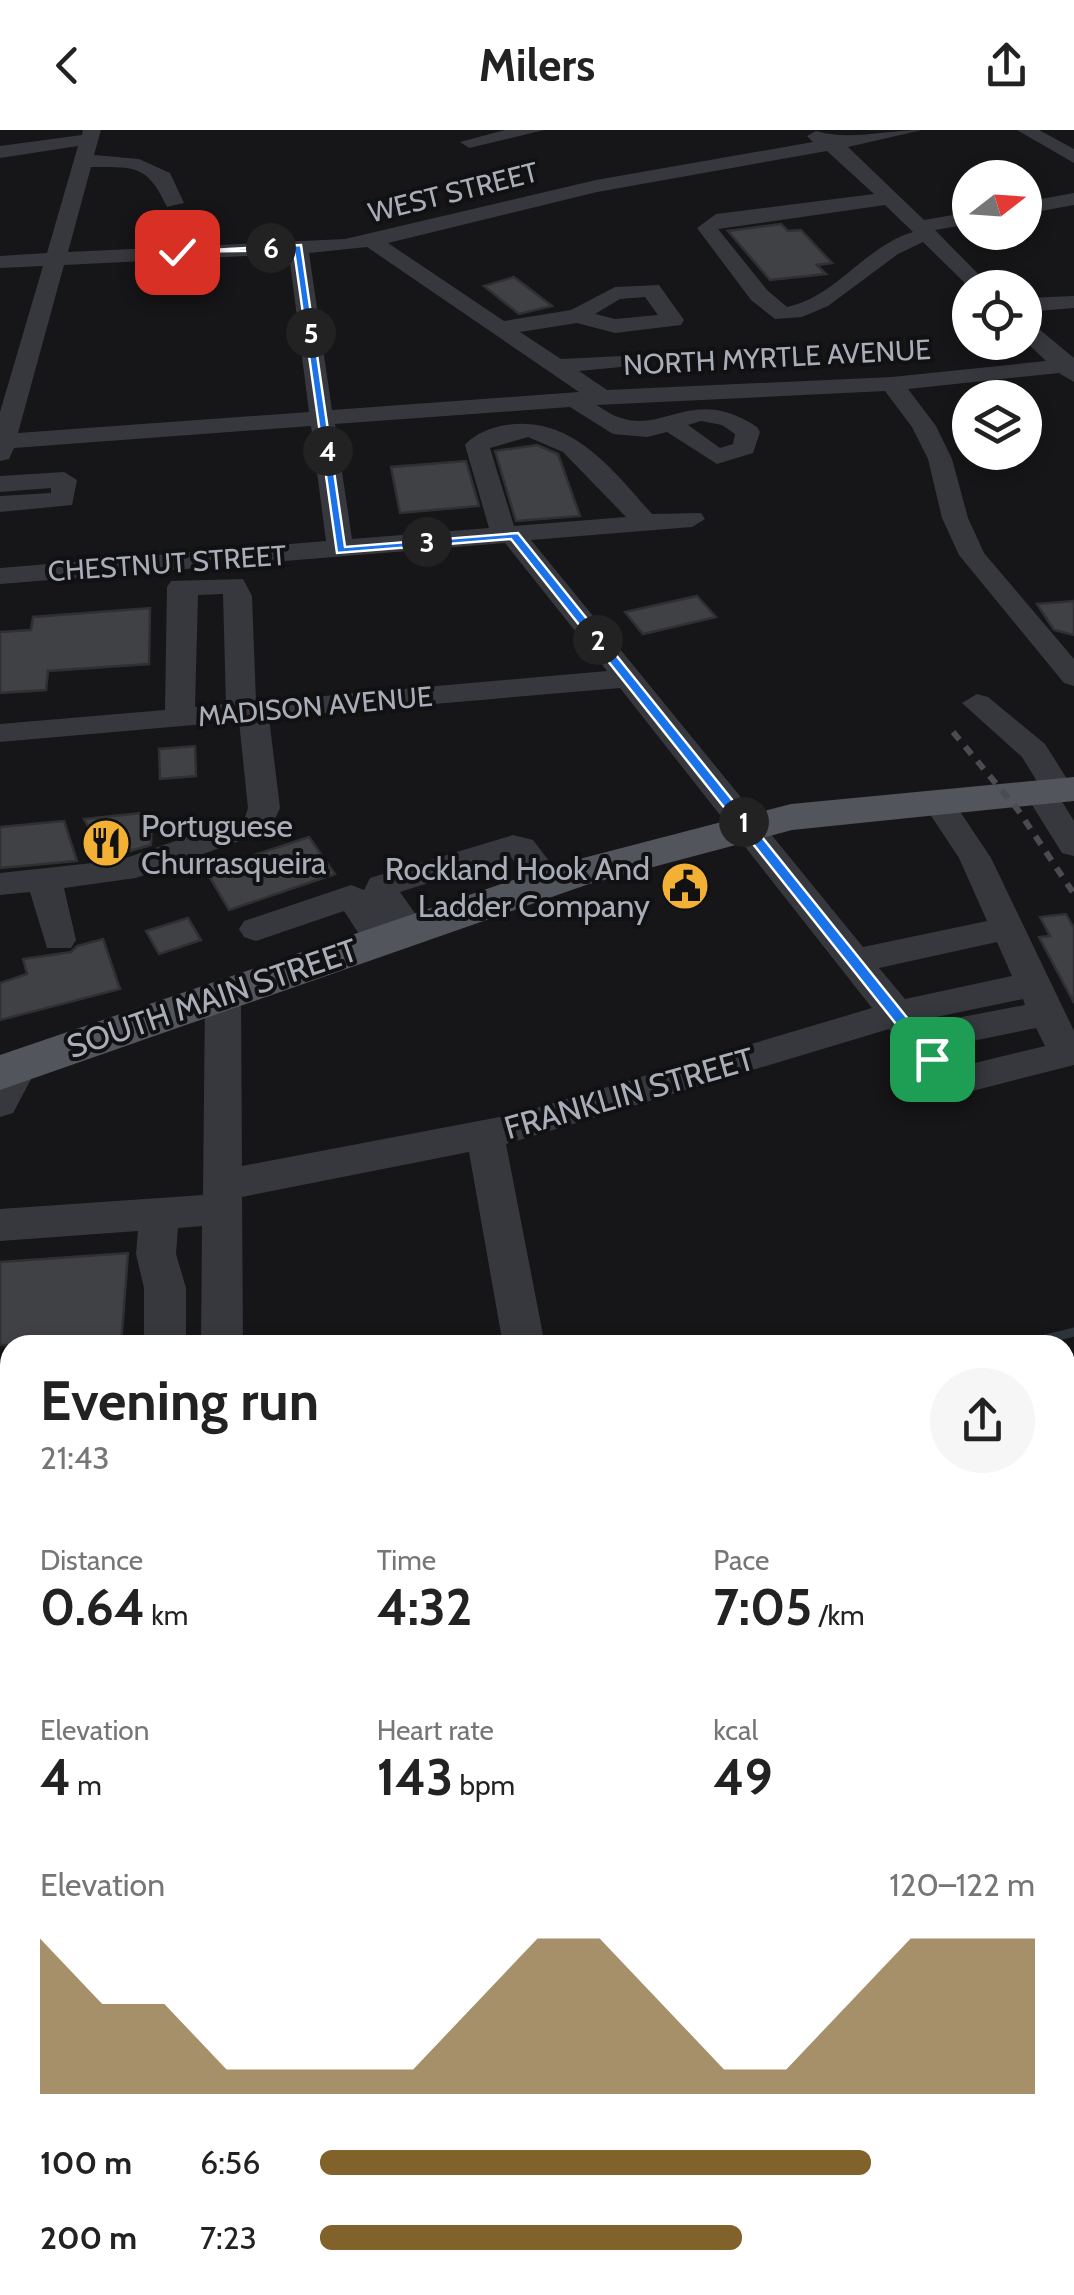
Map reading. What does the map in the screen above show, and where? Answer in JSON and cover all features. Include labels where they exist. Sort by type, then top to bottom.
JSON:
[{"type":"main road","name":"SOUTH MAIN STREET","points":[[6,1081],[223,995],[396,934],[549,882],[746,826],[1015,795]]},
{"type":"street","points":[[469,142],[535,130]]},
{"type":"street","points":[[806,130],[834,146],[963,270]]},
{"type":"street","name":"WEST STREET","points":[[0,262],[371,241],[596,186],[912,130]]},
{"type":"street","points":[[1026,130],[1074,157]]},
{"type":"street","points":[[0,132],[6,151],[90,134],[2,448],[324,418],[525,414],[565,440],[645,523]]},
{"type":"street","points":[[82,161],[140,163],[168,184],[174,203]]},
{"type":"street","points":[[890,198],[716,220],[706,228],[759,295],[783,314],[802,314],[881,260],[905,238],[952,223]]},
{"type":"street","points":[[1042,205],[1074,199]]},
{"type":"street","points":[[371,241],[602,396]]},
{"type":"street","points":[[298,247],[340,550]]},
{"type":"street","points":[[1042,304],[1074,302]]},
{"type":"street","points":[[500,328],[576,316]]},
{"type":"street","points":[[1042,344],[1070,368]]},
{"type":"street","points":[[556,366],[634,360]]},
{"type":"street","name":"NORTH MYRTLE AVENUE","points":[[525,414],[574,398],[892,384],[1070,368]]},
{"type":"street","points":[[892,384],[932,442],[954,518],[972,556],[1062,651],[1074,677]]},
{"type":"street","points":[[574,398],[618,428],[632,430],[668,422]]},
{"type":"street","points":[[413,422],[525,414]]},
{"type":"street","points":[[525,414],[478,445],[509,536],[630,678],[949,1083],[1067,1054],[975,858],[1015,795],[1034,751],[977,702]]},
{"type":"street","points":[[0,484],[64,480],[63,500],[0,504]]},
{"type":"street","name":"CHESTNUT STREET","points":[[68,582],[340,550],[692,519]]},
{"type":"street","points":[[0,884],[124,870],[259,822],[264,808],[247,712],[238,596],[233,585],[68,582],[1,588]]},
{"type":"street","points":[[180,717],[184,587]]},
{"type":"street","name":"MADISON AVENUE","points":[[0,733],[630,678]]},
{"type":"street","points":[[1015,795],[1074,846]]},
{"type":"street","points":[[49,878],[46,894],[59,940]]},
{"type":"street","points":[[256,929],[351,896],[396,934]]},
{"type":"street","points":[[855,961],[1006,929]]},
{"type":"street","points":[[222,1335],[223,995]]},
{"type":"street","name":"FRANKLIN STREET","points":[[0,1225],[159,1214],[485,1134],[675,1082],[1045,1010]]},
{"type":"street","points":[[485,1134],[522,1335]]},
{"type":"street","points":[[159,1214],[156,1254],[166,1288],[165,1335]]},
{"type":"building","points":[[781,224],[788,231],[801,230],[832,263],[817,265],[826,274],[770,280],[728,231]]},
{"type":"building","points":[[514,277],[552,306],[519,314],[484,286]]},
{"type":"building","points":[[537,445],[558,454],[580,516],[516,521],[495,451]]},
{"type":"building","points":[[466,461],[479,506],[400,513],[391,467]]},
{"type":"building","points":[[697,596],[716,617],[643,634],[625,612]]},
{"type":"building","points":[[1074,601],[1074,635],[1054,630],[1037,604]]},
{"type":"building","points":[[150,608],[149,664],[48,671],[46,690],[0,693],[0,632],[31,630],[33,617]]},
{"type":"building","points":[[195,746],[196,776],[160,779],[159,749]]},
{"type":"building","points":[[152,812],[151,845],[106,858],[84,819]]},
{"type":"building","points":[[64,821],[77,861],[0,868],[0,827]]},
{"type":"building","points":[[309,837],[335,874],[229,910],[206,871]]},
{"type":"building","points":[[1066,914],[1074,928],[1074,1003],[1039,937],[1050,936],[1040,917]]},
{"type":"building","points":[[188,918],[201,940],[159,954],[146,931]]},
{"type":"building","points":[[103,939],[120,989],[0,1020],[0,983],[27,974],[23,959],[71,952],[77,946]]},
{"type":"building","points":[[128,1253],[122,1335],[0,1335],[0,1262]]},
{"type":"waterway","points":[[1062,1335],[1074,1332]]},
{"type":"railway","points":[[953,732],[1018,810],[1074,894]]},
{"type":"place","name":"Portuguese Churrasqueira","points":[[106,843]]},
{"type":"place","name":"Rockland Hook And Ladder Company","points":[[685,886]]},
{"type":"route","points":[[177,252],[298,247],[340,550],[514,536],[932,1059]]}]
